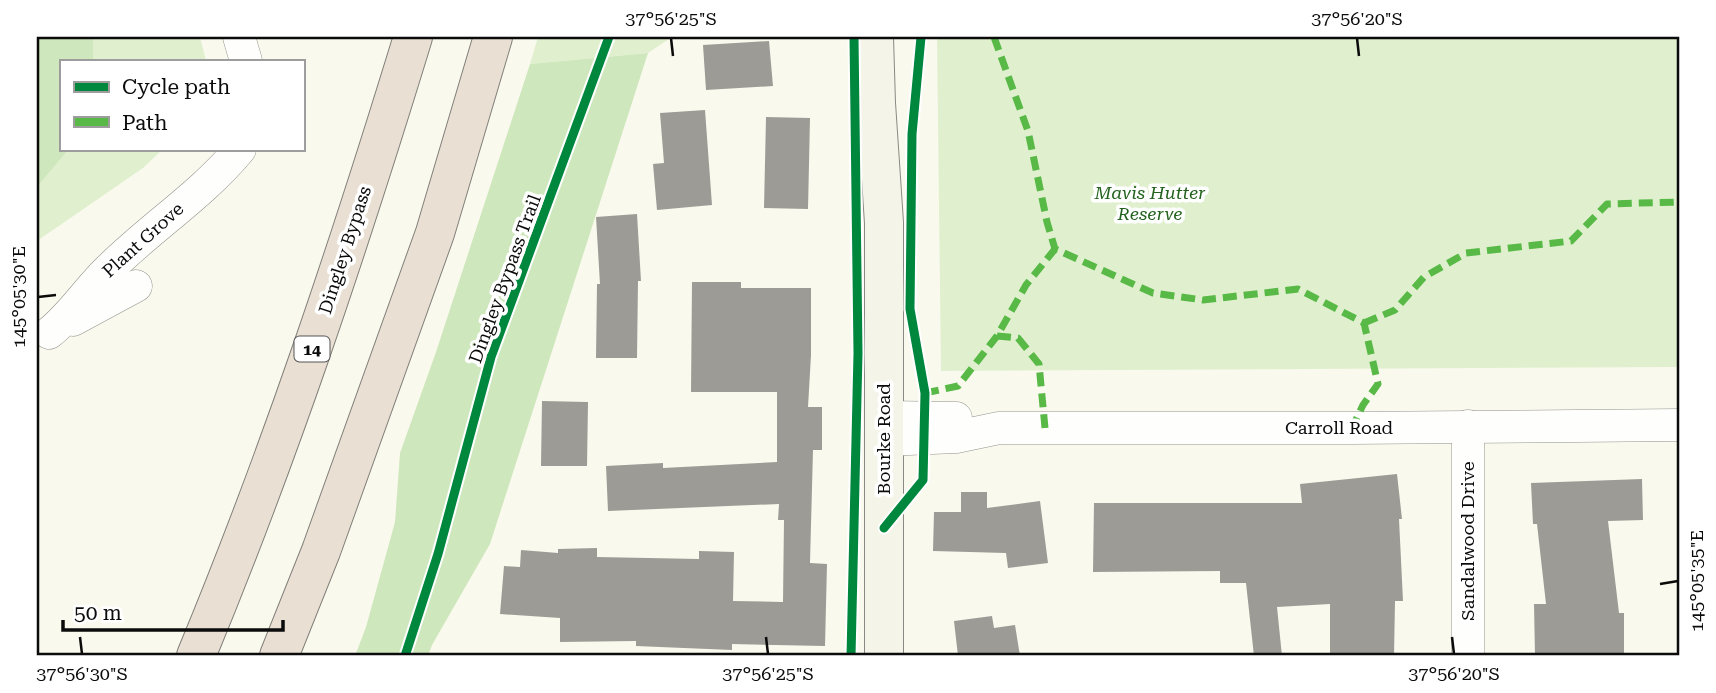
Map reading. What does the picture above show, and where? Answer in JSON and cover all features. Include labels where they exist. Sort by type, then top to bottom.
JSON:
[{"type":"highway","name":"Dingley Bypass","points":[[195,656],[260,496],[316,338],[413,37]]},
{"type":"highway","points":[[279,656],[321,551],[435,233],[493,37]]},
{"type":"main road","name":"Bourke Road","points":[[874,37],[884,223],[884,656]]},
{"type":"main road","name":"Bourke Road","points":[[884,223],[899,85],[900,37]]},
{"type":"street","points":[[239,37],[246,60]]},
{"type":"street","name":"Plant Grove","points":[[43,337],[71,314],[106,271],[195,193],[239,150]]},
{"type":"street","name":"Plant Grove","points":[[43,337],[136,286]]},
{"type":"street","name":"Carroll Road","points":[[885,428],[966,419],[999,428],[1679,425]]},
{"type":"street","name":"Sandalwood Drive","points":[[1468,426],[1468,656]]},
{"type":"green space","points":[[37,37],[93,37],[93,60],[60,60],[60,150],[68,150],[37,187]]},
{"type":"green space","points":[[93,37],[200,37],[206,60],[93,60]]},
{"type":"green space","points":[[538,37],[672,37],[648,53],[530,64]]},
{"type":"green space","name":"Mavis Hutter Reserve","points":[[937,37],[1679,37],[1679,367],[941,371]]},
{"type":"green space","points":[[648,53],[490,544],[428,656],[355,656],[366,627],[395,522],[400,453],[436,352],[530,64]]},
{"type":"green space","points":[[68,150],[162,150],[143,168],[37,241],[37,187]]},
{"type":"building","points":[[769,41],[773,86],[706,90],[703,45]]},
{"type":"building","points":[[705,110],[712,205],[657,210],[653,164],[664,163],[660,113]]},
{"type":"building","points":[[766,117],[810,118],[808,209],[764,208]]},
{"type":"building","points":[[637,214],[641,281],[638,281],[637,358],[596,358],[597,284],[600,284],[596,217]]},
{"type":"building","points":[[692,282],[741,282],[741,288],[811,288],[808,407],[822,407],[822,450],[813,450],[810,563],[827,564],[825,646],[732,644],[732,650],[636,646],[636,641],[560,642],[560,618],[500,614],[504,566],[520,567],[521,550],[558,553],[558,549],[597,548],[597,557],[699,559],[699,551],[734,552],[733,601],[783,602],[784,520],[778,520],[779,504],[608,511],[606,466],[663,463],[663,468],[777,462],[777,392],[691,392]]},
{"type":"building","points":[[542,401],[588,402],[587,466],[541,466]]},
{"type":"building","points":[[1397,474],[1402,519],[1399,519],[1403,601],[1395,601],[1394,656],[1330,656],[1330,604],[1277,607],[1282,656],[1254,656],[1246,583],[1220,583],[1220,571],[1093,572],[1094,503],[1302,503],[1300,484]]},
{"type":"building","points":[[1642,479],[1643,520],[1608,521],[1619,613],[1624,613],[1624,656],[1535,656],[1534,604],[1546,604],[1537,524],[1533,524],[1531,483]]},
{"type":"building","points":[[961,492],[987,492],[987,508],[1040,501],[1048,563],[1008,568],[1006,553],[933,551],[934,512],[961,512]]},
{"type":"building","points":[[992,616],[994,628],[1015,625],[1020,656],[958,656],[954,621]]},
{"type":"marked path","points":[[994,37],[1028,131],[1055,249],[1153,293],[1203,300],[1298,289],[1364,323],[1378,384],[1363,405],[1352,428]]},
{"type":"marked path","points":[[1364,323],[1395,310],[1424,277],[1466,253],[1571,241],[1607,204],[1679,202]]},
{"type":"marked path","points":[[925,393],[958,386],[997,336],[1026,285],[1055,249]]},
{"type":"marked path","points":[[997,336],[1018,338],[1039,364],[1045,428]]},
{"type":"cycle path","name":"Dingley Bypass Trail","points":[[405,656],[438,554],[491,357],[609,37]]},
{"type":"cycle path","points":[[851,656],[858,353],[854,37]]},
{"type":"cycle path","points":[[884,528],[923,480],[925,393],[910,309],[912,134],[921,37]]}]
